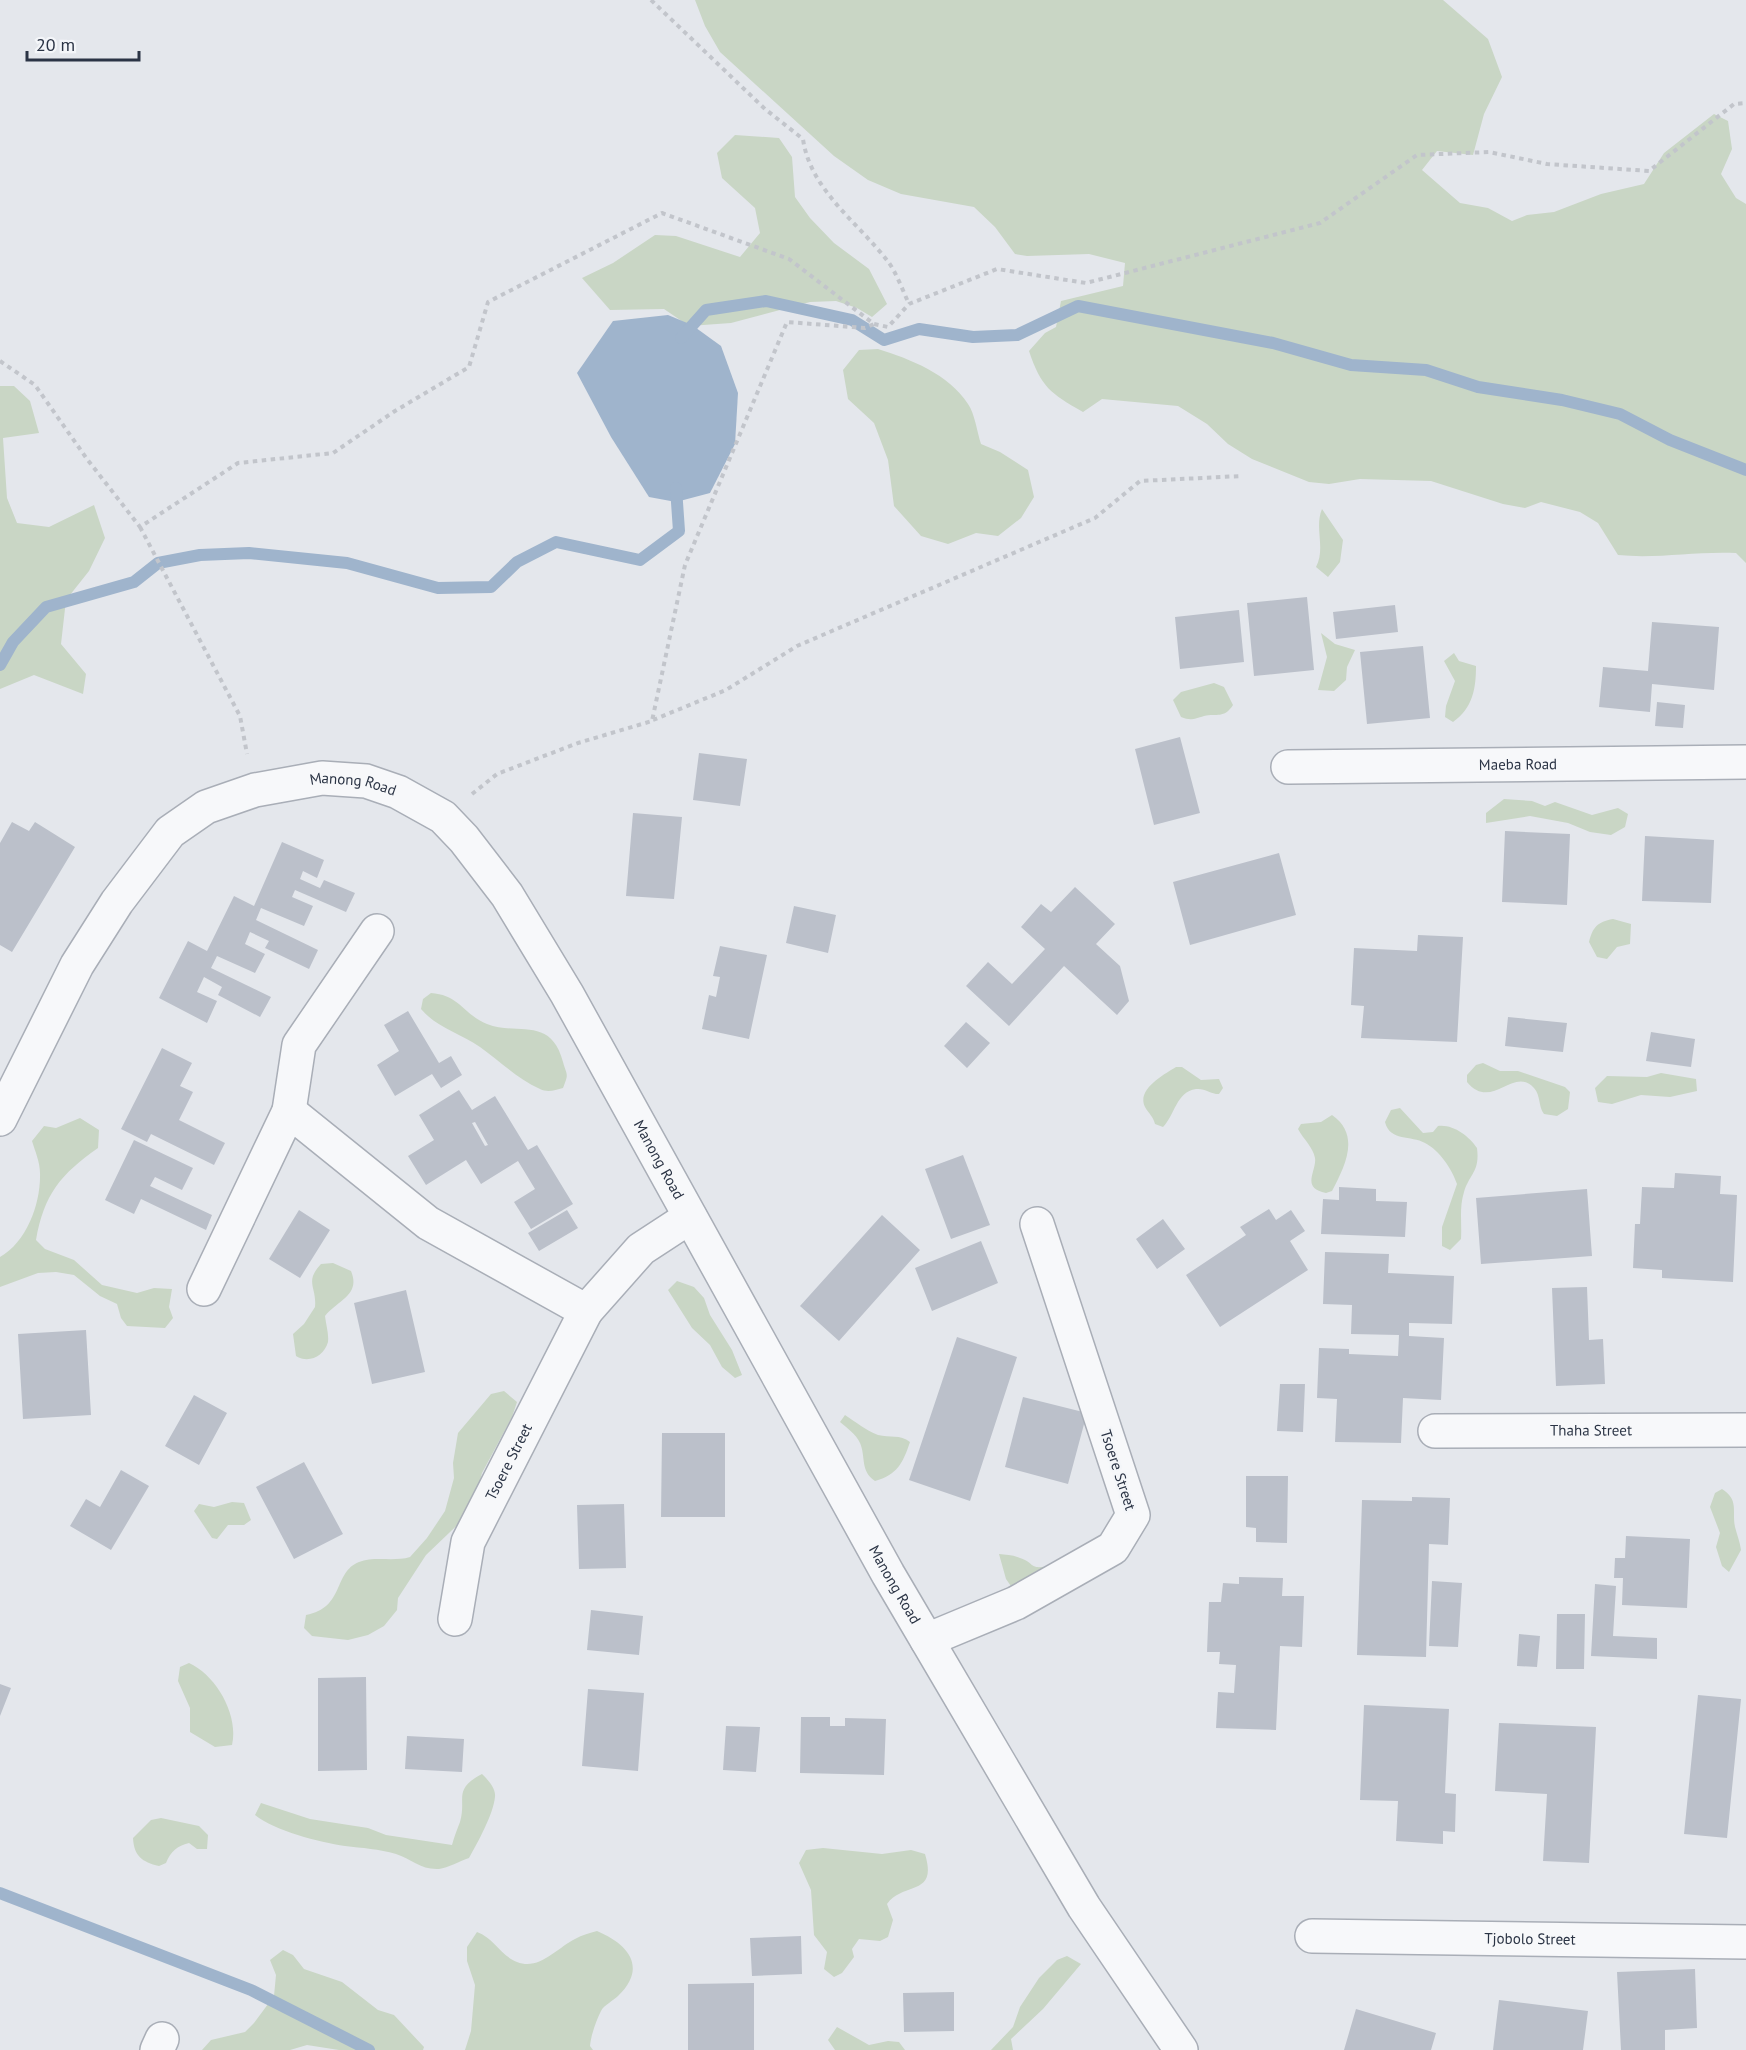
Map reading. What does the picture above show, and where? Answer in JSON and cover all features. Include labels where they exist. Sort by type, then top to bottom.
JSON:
[{"type":"street","name":"Maeba Road","points":[[1288,767],[1746,762]]},
{"type":"street","name":"Manong Road","points":[[0,1119],[77,965],[117,902],[170,832],[206,807],[255,790],[322,778],[366,781],[398,792],[443,817],[507,895],[567,994],[927,1640],[1084,1907],[1181,2050]]},
{"type":"street","points":[[204,1289],[289,1111],[299,1045],[377,931]]},
{"type":"street","points":[[289,1111],[428,1223],[586,1311]]},
{"type":"street","name":"Tsoere Street","points":[[455,1619],[468,1542],[586,1311],[641,1249],[690,1217]]},
{"type":"street","name":"Tsoere Street","points":[[927,1640],[1016,1603],[1113,1548],[1133,1515],[1037,1224]]},
{"type":"street","name":"Thaha Street","points":[[1435,1431],[1746,1430]]},
{"type":"street","name":"Tjobolo Street","points":[[1312,1936],[1746,1942]]},
{"type":"path","points":[[651,0],[765,109],[803,139],[806,160],[829,195],[887,261],[909,304]]},
{"type":"path","points":[[140,527],[238,463],[333,453],[395,411],[469,367],[488,302],[662,213],[789,259],[874,324],[888,327],[909,304],[997,268],[1086,283],[1320,223],[1417,155],[1489,152],[1547,164],[1649,171],[1734,104],[1746,103]]},
{"type":"path","points":[[652,721],[685,565],[787,322],[865,328],[874,324]]},
{"type":"path","points":[[0,360],[35,385],[87,459],[140,527],[240,716],[255,790]]},
{"type":"path","points":[[443,817],[497,774],[578,743],[652,721],[726,690],[797,646],[1095,519],[1140,481],[1242,477]]},
{"type":"green space","points":[[695,0],[1443,0],[1488,39],[1502,77],[1484,114],[1473,155],[1437,151],[1422,170],[1460,203],[1488,208],[1512,221],[1527,215],[1554,212],[1601,194],[1644,184],[1664,153],[1714,114],[1728,121],[1732,149],[1721,174],[1736,198],[1746,204],[1746,563],[1736,553],[1618,555],[1598,523],[1580,512],[1541,502],[1525,508],[1503,504],[1431,481],[1360,479],[1329,484],[1309,482],[1252,459],[1228,444],[1207,424],[1178,406],[1102,399],[1083,412],[1062,400],[1048,388],[1038,373],[1029,351],[1045,333],[1056,327],[1061,301],[1123,286],[1125,263],[1089,254],[1027,256],[1015,254],[995,227],[974,207],[901,194],[868,180],[834,156],[720,52],[705,26]]},
{"type":"green space","points":[[735,135],[779,138],[792,157],[795,197],[810,218],[834,243],[869,269],[887,304],[872,317],[857,308],[836,301],[810,302],[731,323],[689,326],[664,309],[610,310],[582,278],[613,263],[655,235],[676,236],[740,257],[760,233],[755,208],[722,178],[717,153]]},
{"type":"green space","points":[[878,349],[916,363],[950,384],[960,393],[970,408],[981,444],[1000,452],[1028,470],[1034,497],[1021,518],[998,536],[976,533],[948,544],[921,536],[894,506],[888,460],[874,423],[848,399],[843,370],[859,350]]},
{"type":"green space","points":[[0,386],[14,386],[30,401],[39,433],[3,438],[7,498],[17,523],[49,527],[94,505],[105,538],[89,571],[66,600],[61,644],[86,674],[83,694],[34,675],[0,689]]},
{"type":"green space","points":[[1322,509],[1343,540],[1340,562],[1328,577],[1316,567],[1320,553],[1319,523]]},
{"type":"green space","points":[[1321,633],[1335,644],[1355,650],[1347,667],[1346,680],[1334,691],[1318,690],[1327,657]]},
{"type":"green space","points":[[1454,653],[1459,661],[1476,666],[1472,697],[1465,710],[1453,722],[1445,717],[1446,706],[1455,681],[1444,661]]},
{"type":"green space","points":[[1214,683],[1224,687],[1233,705],[1230,709],[1223,714],[1192,719],[1181,717],[1173,700],[1181,692]]},
{"type":"green space","points":[[1504,799],[1532,801],[1545,806],[1555,802],[1592,815],[1618,808],[1628,814],[1625,827],[1611,835],[1590,832],[1568,823],[1530,816],[1486,823],[1486,813]]},
{"type":"green space","points":[[1613,919],[1631,924],[1630,944],[1617,947],[1607,959],[1597,957],[1589,942],[1592,932],[1599,924]]},
{"type":"green space","points":[[431,993],[449,997],[487,1024],[532,1030],[550,1038],[558,1048],[566,1072],[567,1077],[563,1088],[546,1091],[532,1085],[480,1047],[427,1016],[421,1009],[423,999]]},
{"type":"green space","points":[[1483,1063],[1500,1071],[1518,1071],[1565,1087],[1570,1092],[1568,1109],[1557,1116],[1544,1114],[1536,1091],[1526,1082],[1510,1084],[1494,1091],[1476,1090],[1467,1082],[1467,1075],[1476,1065]]},
{"type":"green space","points":[[1176,1067],[1182,1067],[1201,1080],[1219,1079],[1223,1088],[1219,1094],[1199,1089],[1189,1091],[1180,1099],[1163,1127],[1155,1124],[1145,1107],[1144,1094],[1153,1083]]},
{"type":"green space","points":[[1661,1073],[1696,1079],[1697,1091],[1670,1097],[1641,1095],[1612,1104],[1598,1102],[1595,1088],[1607,1076],[1647,1077]]},
{"type":"green space","points":[[1400,1108],[1423,1133],[1433,1132],[1438,1126],[1449,1127],[1465,1135],[1477,1148],[1476,1167],[1462,1198],[1461,1239],[1450,1250],[1442,1246],[1442,1227],[1457,1184],[1444,1160],[1430,1146],[1391,1133],[1385,1122],[1391,1110]]},
{"type":"green space","points":[[1332,1115],[1341,1123],[1346,1132],[1348,1151],[1342,1171],[1332,1191],[1326,1193],[1318,1191],[1312,1183],[1314,1154],[1298,1129],[1301,1124],[1321,1122]]},
{"type":"green space","points":[[80,1118],[99,1130],[98,1148],[64,1176],[56,1187],[44,1210],[36,1240],[45,1249],[74,1260],[102,1285],[137,1293],[154,1288],[172,1289],[169,1307],[173,1318],[165,1328],[127,1326],[121,1318],[117,1304],[100,1296],[74,1275],[56,1272],[38,1273],[0,1287],[0,1257],[18,1242],[25,1232],[38,1197],[40,1169],[32,1141],[44,1126],[56,1128]]},
{"type":"green space","points":[[333,1263],[351,1271],[353,1286],[351,1292],[325,1316],[328,1342],[320,1355],[311,1359],[301,1358],[296,1356],[293,1334],[304,1324],[315,1307],[312,1280],[316,1270],[321,1264]]},
{"type":"green space","points":[[677,1281],[694,1287],[704,1298],[710,1315],[732,1350],[742,1375],[735,1378],[722,1367],[710,1345],[692,1328],[668,1290]]},
{"type":"green space","points":[[504,1391],[517,1402],[512,1417],[482,1473],[472,1511],[426,1555],[398,1598],[397,1610],[384,1626],[368,1635],[348,1640],[312,1636],[304,1628],[306,1615],[327,1605],[351,1567],[365,1560],[410,1557],[427,1538],[445,1511],[454,1478],[453,1463],[458,1433],[491,1394]]},
{"type":"green space","points":[[845,1415],[878,1435],[899,1437],[910,1442],[902,1462],[894,1472],[875,1481],[870,1477],[865,1468],[862,1448],[858,1440],[840,1422]]},
{"type":"green space","points":[[1722,1489],[1733,1501],[1735,1527],[1741,1550],[1729,1572],[1722,1566],[1716,1547],[1720,1533],[1710,1507],[1715,1493]]},
{"type":"green space","points":[[232,1502],[244,1503],[251,1520],[244,1525],[228,1525],[217,1539],[212,1538],[194,1511],[199,1504],[214,1507]]},
{"type":"green space","points":[[999,1554],[1018,1557],[1036,1567],[1052,1565],[1013,1589],[1006,1579]]},
{"type":"green space","points":[[189,1663],[208,1677],[223,1697],[232,1721],[232,1745],[215,1747],[190,1732],[190,1708],[178,1681],[180,1667]]},
{"type":"green space","points":[[482,1774],[491,1784],[495,1794],[494,1804],[485,1828],[469,1858],[439,1869],[421,1866],[390,1852],[310,1839],[274,1826],[255,1815],[261,1803],[310,1819],[368,1828],[386,1835],[452,1845],[462,1814],[464,1790]]},
{"type":"green space","points":[[161,1818],[199,1826],[208,1835],[207,1849],[197,1849],[189,1843],[175,1850],[166,1863],[159,1866],[144,1860],[137,1854],[133,1838],[151,1820]]},
{"type":"green space","points":[[823,1848],[882,1854],[911,1850],[925,1854],[928,1868],[927,1877],[923,1883],[894,1897],[887,1904],[893,1920],[888,1937],[880,1941],[859,1939],[852,1949],[854,1957],[842,1973],[834,1977],[824,1969],[827,1952],[814,1935],[811,1890],[799,1863],[806,1850]]},
{"type":"green space","points":[[597,1931],[618,1943],[630,1957],[633,1966],[627,1985],[604,2007],[599,2015],[590,2046],[593,2050],[465,2050],[471,2031],[475,1985],[467,1961],[467,1947],[477,1932],[488,1938],[506,1956],[525,1964],[540,1961],[575,1939]]},
{"type":"green space","points":[[283,1950],[293,1955],[304,1969],[342,1982],[378,2010],[394,2015],[424,2047],[423,2050],[339,2050],[307,2045],[290,2050],[202,2050],[211,2040],[245,2032],[254,2023],[274,1996],[276,1975],[270,1960]]},
{"type":"green space","points":[[1067,1956],[1081,1964],[1043,2009],[1011,2039],[1013,2050],[991,2050],[1013,2027],[1020,2007],[1039,1978],[1057,1960]]},
{"type":"green space","points":[[837,2027],[869,2045],[888,2041],[899,2042],[905,2050],[835,2050],[828,2040]]},
{"type":"water","points":[[668,315],[692,325],[721,346],[738,393],[735,444],[710,493],[676,502],[649,497],[611,437],[577,373],[613,321]]},
{"type":"building","points":[[1307,597],[1314,670],[1254,676],[1247,603]]},
{"type":"building","points":[[1395,605],[1398,632],[1336,639],[1333,612]]},
{"type":"building","points":[[1239,610],[1244,662],[1180,669],[1175,617]]},
{"type":"building","points":[[1652,622],[1719,627],[1714,690],[1652,684],[1650,712],[1599,707],[1603,667],[1648,671]]},
{"type":"building","points":[[1423,646],[1430,718],[1367,724],[1360,652]]},
{"type":"building","points":[[1657,702],[1685,705],[1683,728],[1655,726]]},
{"type":"building","points":[[1180,737],[1200,813],[1154,825],[1135,749]]},
{"type":"building","points":[[699,753],[747,759],[740,806],[693,800]]},
{"type":"building","points":[[633,813],[682,817],[674,899],[626,896]]},
{"type":"building","points":[[12,822],[29,831],[35,822],[75,847],[12,952],[0,945],[0,843]]},
{"type":"building","points":[[1505,831],[1570,834],[1567,905],[1502,902]]},
{"type":"building","points":[[1645,836],[1714,840],[1711,903],[1642,901]]},
{"type":"building","points":[[282,842],[324,860],[317,878],[303,871],[300,879],[320,888],[324,880],[355,893],[346,912],[295,890],[292,897],[313,906],[304,926],[261,908],[256,920],[318,950],[309,969],[265,948],[269,941],[250,932],[245,944],[265,954],[255,973],[217,956],[211,968],[271,997],[260,1017],[218,995],[222,987],[204,977],[197,992],[217,1001],[207,1023],[159,998],[188,941],[207,951],[234,896],[254,906]]},
{"type":"building","points":[[1279,853],[1296,915],[1190,945],[1173,882]]},
{"type":"building","points":[[1075,887],[1115,924],[1096,944],[1120,966],[1129,1001],[1117,1015],[1064,966],[1009,1026],[966,986],[988,962],[1012,984],[1045,949],[1021,927],[1041,904],[1051,912]]},
{"type":"building","points":[[794,906],[836,915],[828,953],[786,943]]},
{"type":"building","points":[[1418,935],[1463,937],[1457,1042],[1361,1038],[1364,1006],[1351,1005],[1354,948],[1417,951]]},
{"type":"building","points":[[720,946],[767,955],[749,1039],[702,1029],[709,995],[716,997],[720,977],[713,976]]},
{"type":"building","points":[[408,1011],[439,1063],[451,1056],[462,1075],[441,1088],[432,1074],[395,1096],[377,1065],[399,1051],[384,1025]]},
{"type":"building","points":[[1508,1017],[1567,1023],[1563,1052],[1505,1046]]},
{"type":"building","points":[[966,1022],[990,1043],[967,1068],[944,1046]]},
{"type":"building","points":[[1651,1032],[1695,1039],[1691,1067],[1646,1061]]},
{"type":"building","points":[[162,1048],[192,1063],[180,1086],[193,1092],[179,1120],[225,1143],[214,1165],[151,1134],[147,1142],[121,1129]]},
{"type":"building","points":[[459,1090],[472,1110],[495,1096],[528,1150],[537,1145],[573,1204],[531,1229],[514,1202],[535,1189],[518,1161],[481,1184],[466,1160],[426,1185],[408,1156],[434,1140],[419,1115]],"holes":[[[475,1122],[488,1145],[485,1146],[472,1123]]]},
{"type":"building","points":[[134,1140],[193,1168],[182,1190],[155,1177],[150,1186],[212,1215],[206,1230],[141,1199],[134,1214],[105,1200]]},
{"type":"building","points":[[963,1155],[990,1225],[951,1239],[925,1169]]},
{"type":"building","points":[[1675,1173],[1721,1176],[1720,1194],[1737,1195],[1733,1282],[1662,1278],[1662,1270],[1633,1268],[1635,1224],[1640,1224],[1642,1187],[1674,1188]]},
{"type":"building","points":[[1339,1187],[1376,1189],[1376,1201],[1407,1202],[1405,1237],[1321,1234],[1323,1199],[1339,1200]]},
{"type":"building","points":[[1587,1189],[1592,1256],[1481,1264],[1476,1198]]},
{"type":"building","points":[[1269,1209],[1276,1220],[1291,1210],[1305,1231],[1290,1241],[1308,1270],[1220,1327],[1186,1275],[1246,1235],[1240,1227]]},
{"type":"building","points":[[299,1210],[330,1230],[300,1278],[269,1259]]},
{"type":"building","points":[[567,1210],[578,1228],[539,1251],[528,1233]]},
{"type":"building","points":[[882,1215],[920,1250],[839,1341],[800,1306]]},
{"type":"building","points":[[1163,1219],[1185,1249],[1157,1269],[1136,1239]]},
{"type":"building","points":[[981,1241],[998,1283],[932,1311],[915,1268]]},
{"type":"building","points":[[1325,1252],[1389,1254],[1388,1273],[1454,1276],[1452,1324],[1409,1323],[1409,1336],[1444,1338],[1441,1400],[1403,1398],[1401,1443],[1335,1442],[1337,1399],[1317,1398],[1319,1348],[1349,1349],[1349,1354],[1398,1356],[1399,1335],[1351,1334],[1352,1305],[1323,1304]]},
{"type":"building","points":[[1587,1287],[1589,1340],[1603,1339],[1605,1384],[1556,1386],[1552,1288]]},
{"type":"building","points":[[406,1290],[425,1372],[372,1384],[354,1303]]},
{"type":"building","points":[[86,1330],[91,1415],[23,1419],[18,1334]]},
{"type":"building","points":[[957,1337],[1017,1357],[970,1501],[909,1480]]},
{"type":"building","points":[[1280,1384],[1305,1384],[1303,1432],[1277,1431]]},
{"type":"building","points":[[194,1395],[227,1413],[199,1465],[165,1446]]},
{"type":"building","points":[[1023,1397],[1087,1413],[1068,1484],[1005,1467]]},
{"type":"building","points":[[662,1433],[725,1433],[725,1517],[661,1517]]},
{"type":"building","points":[[304,1462],[343,1534],[294,1559],[256,1487]]},
{"type":"building","points":[[121,1470],[149,1486],[111,1550],[70,1526],[86,1499],[100,1507]]},
{"type":"building","points":[[1246,1476],[1288,1476],[1287,1543],[1256,1542],[1256,1528],[1246,1527]]},
{"type":"building","points":[[1412,1497],[1450,1498],[1448,1545],[1429,1544],[1426,1657],[1357,1655],[1362,1500],[1412,1501]]},
{"type":"building","points":[[624,1504],[626,1568],[579,1569],[577,1505]]},
{"type":"building","points":[[1626,1536],[1690,1539],[1687,1608],[1622,1605],[1623,1578],[1614,1578],[1615,1558],[1625,1558]]},
{"type":"building","points":[[1239,1577],[1283,1578],[1282,1596],[1304,1596],[1302,1647],[1280,1646],[1276,1730],[1216,1728],[1218,1692],[1234,1693],[1236,1665],[1219,1664],[1220,1652],[1207,1652],[1209,1602],[1221,1602],[1223,1583],[1239,1584]]},
{"type":"building","points":[[1432,1581],[1462,1583],[1458,1647],[1429,1646]]},
{"type":"building","points":[[1595,1584],[1616,1586],[1613,1636],[1657,1638],[1657,1659],[1591,1656]]},
{"type":"building","points":[[591,1610],[643,1616],[639,1655],[587,1650]]},
{"type":"building","points":[[1557,1614],[1585,1614],[1584,1669],[1556,1669]]},
{"type":"building","points":[[1519,1634],[1540,1636],[1537,1667],[1517,1666]]},
{"type":"building","points":[[366,1677],[367,1770],[318,1771],[318,1678]]},
{"type":"building","points":[[0,1684],[11,1688],[0,1716]]},
{"type":"building","points":[[588,1689],[644,1693],[638,1771],[582,1766]]},
{"type":"building","points":[[1698,1695],[1741,1699],[1727,1838],[1684,1834]]},
{"type":"building","points":[[1364,1705],[1449,1709],[1445,1793],[1456,1794],[1455,1832],[1443,1831],[1443,1844],[1396,1841],[1398,1801],[1360,1800]]},
{"type":"building","points":[[801,1717],[830,1717],[830,1726],[845,1726],[845,1718],[886,1719],[884,1775],[800,1773]]},
{"type":"building","points":[[1499,1723],[1596,1727],[1589,1863],[1543,1861],[1547,1794],[1495,1791]]},
{"type":"building","points":[[726,1726],[760,1727],[756,1772],[723,1770]]},
{"type":"building","points":[[407,1736],[464,1739],[462,1772],[405,1769]]},
{"type":"building","points":[[801,1936],[802,1974],[752,1976],[750,1938]]},
{"type":"building","points":[[1695,1969],[1697,2028],[1665,2030],[1665,2050],[1621,2050],[1617,1972]]},
{"type":"building","points":[[754,1983],[754,2050],[688,2050],[688,1984]]},
{"type":"building","points":[[954,1992],[954,2031],[904,2032],[903,1993]]},
{"type":"building","points":[[1499,2000],[1588,2011],[1583,2050],[1493,2050]]},
{"type":"building","points":[[1356,2009],[1436,2033],[1431,2050],[1344,2050]]},
{"type":"waterway","points":[[681,338],[706,310],[766,301],[852,320],[884,340],[919,329],[973,337],[1017,335],[1078,306],[1273,343],[1351,365],[1426,370],[1478,387],[1562,400],[1620,414],[1670,440],[1746,470]]},
{"type":"waterway","points":[[0,665],[13,642],[46,607],[134,582],[158,563],[200,555],[249,553],[347,563],[438,588],[491,587],[517,562],[556,542],[640,560],[679,531],[676,488]]},
{"type":"waterway","points":[[0,1893],[251,1990],[369,2050]]}]
